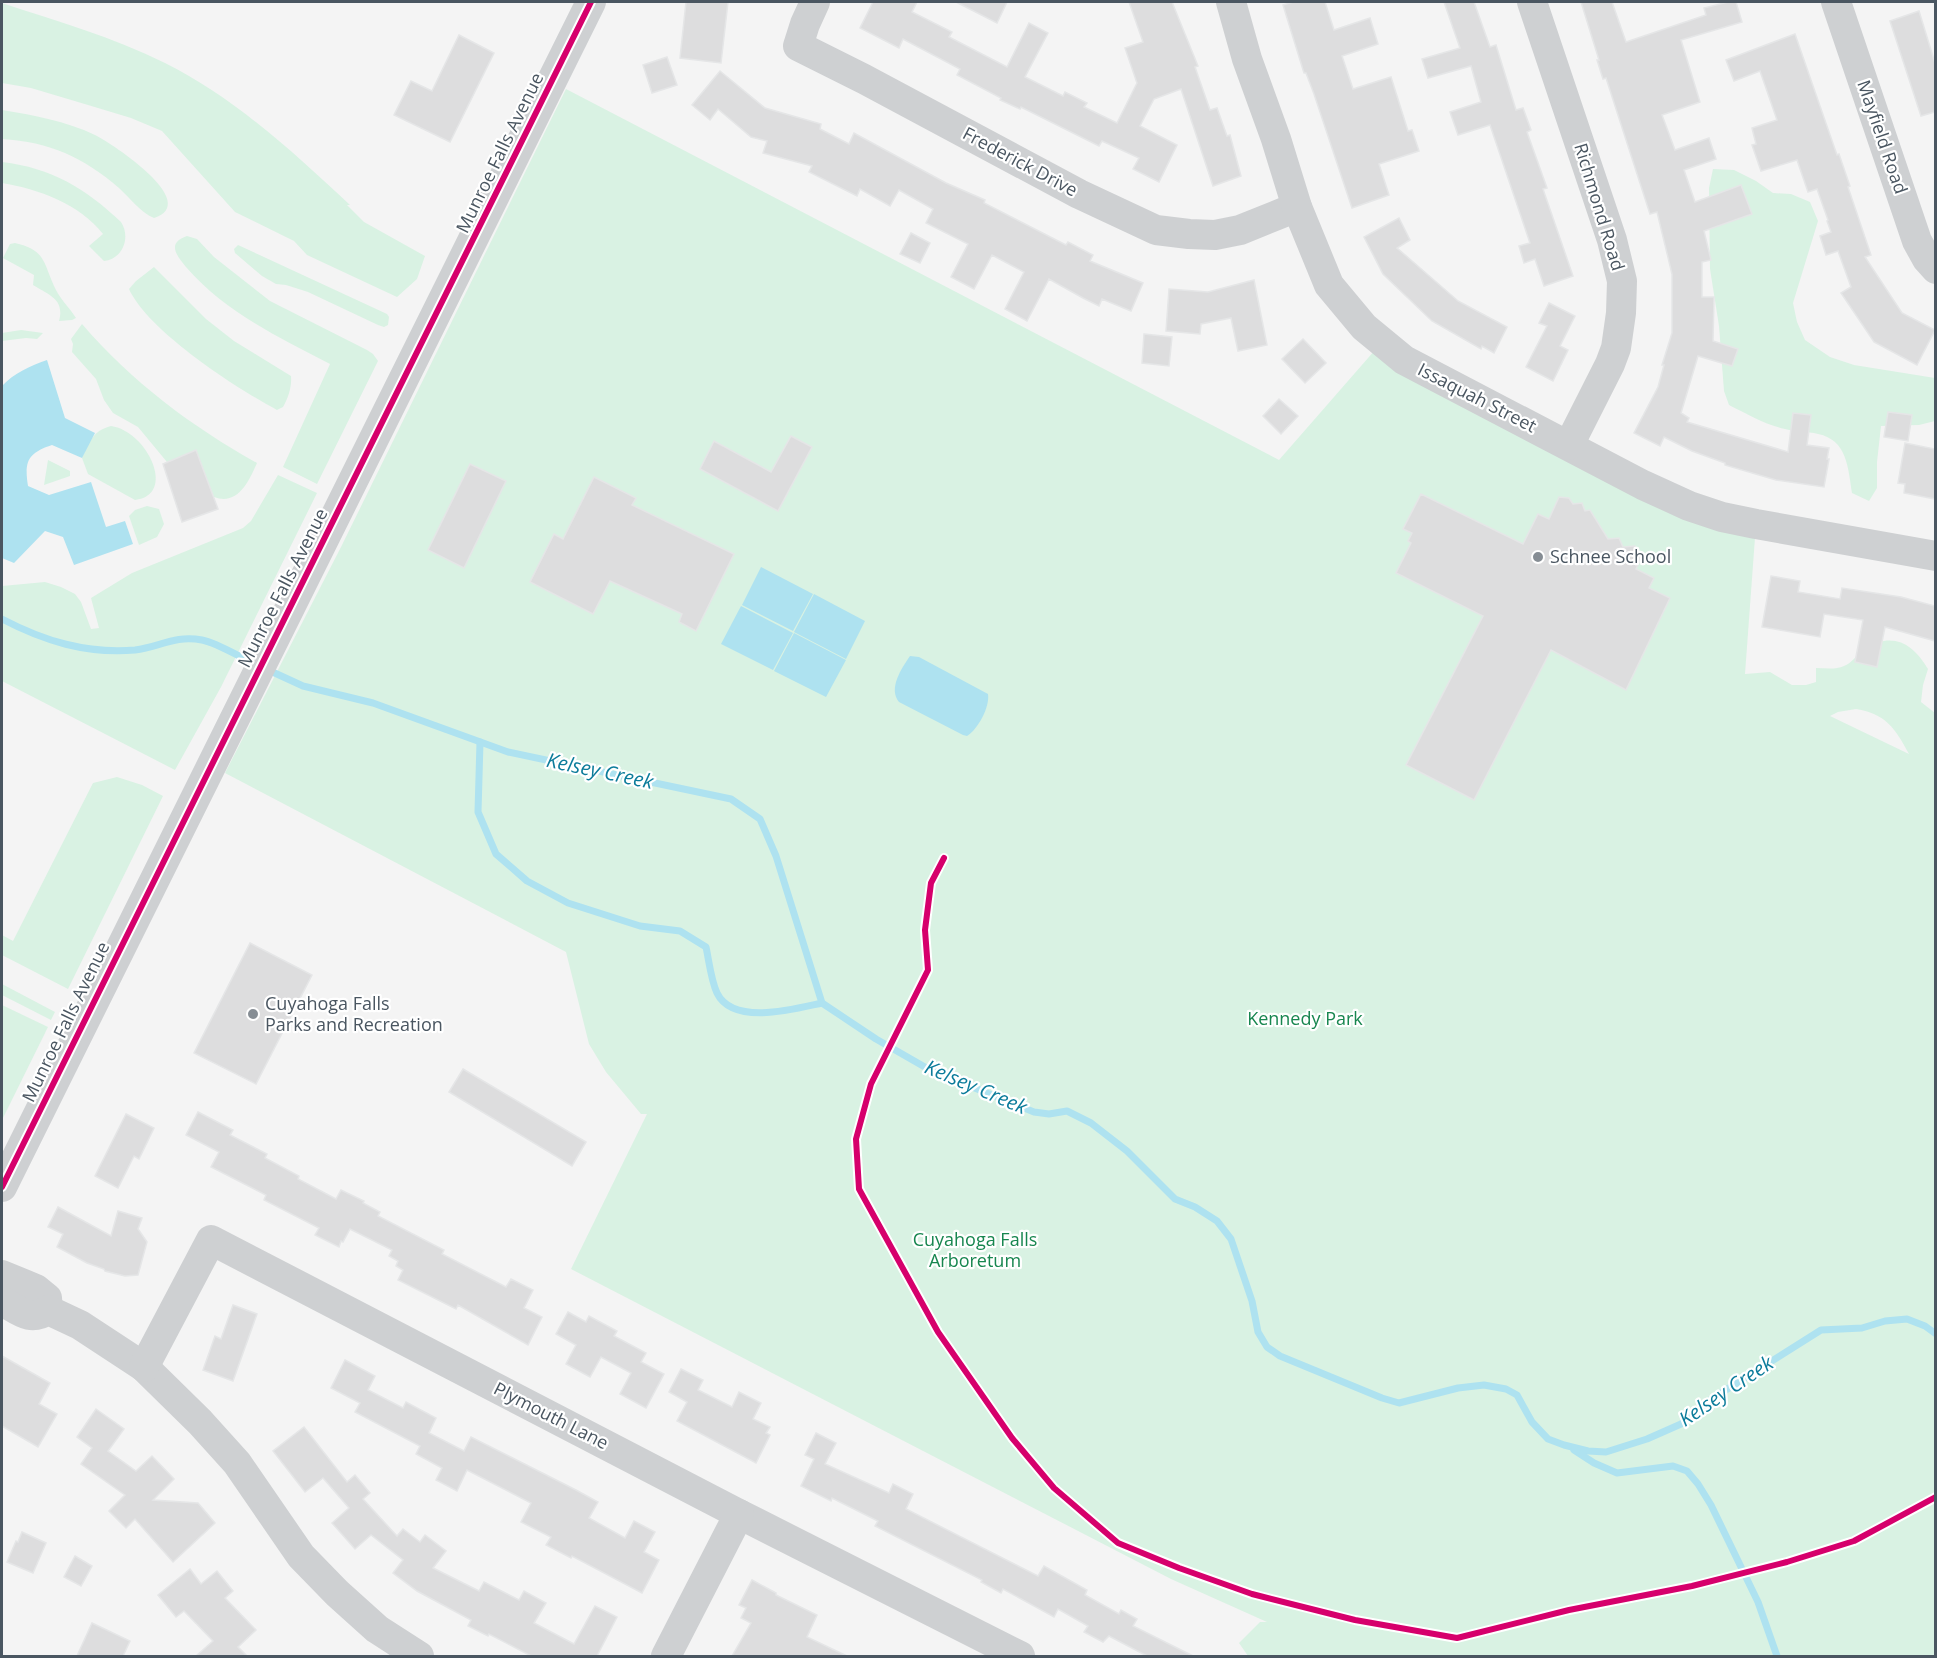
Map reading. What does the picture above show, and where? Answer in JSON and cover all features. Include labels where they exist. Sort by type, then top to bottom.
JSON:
[{"type":"street","name":"Munroe Falls Avenue","points":[[2,1186],[591,2]]},
{"type":"street","name":"Frederick Drive","points":[[815,2],[798,46],[1079,194],[1156,230],[1215,235],[1240,230],[1297,207]]},
{"type":"street","name":"Issaquah Street","points":[[1231,2],[1247,59],[1276,139],[1297,207],[1329,285],[1364,327],[1404,360],[1689,506],[1722,517],[1935,556]]},
{"type":"street","name":"Richmond Road","points":[[1532,2],[1612,240],[1622,281],[1621,313],[1616,348],[1569,445]]},
{"type":"street","name":"Mayfield Road","points":[[1836,2],[1917,241],[1935,269]]},
{"type":"street","name":"Plymouth Lane","points":[[144,1367],[211,1240],[739,1514],[1020,1656]]},
{"type":"street","points":[[2,1275],[41,1293],[47,1298],[48,1310]]},
{"type":"street","points":[[2,1301],[32,1316],[38,1317],[48,1310]]},
{"type":"street","points":[[48,1310],[80,1325],[144,1367],[200,1422],[237,1463],[301,1556],[377,1629],[419,1656]]},
{"type":"street","points":[[666,1656],[739,1514]]},
{"type":"green space","points":[[2,3],[125,45],[165,63],[215,92],[285,146],[350,205],[347,205],[364,222],[425,256],[417,279],[397,297],[307,255],[294,241],[235,212],[162,131],[131,118],[88,105],[31,88],[2,83]]},
{"type":"green space","name":"Kennedy Park","points":[[566,89],[1279,460],[1382,342],[1756,524],[1745,674],[1770,672],[1792,685],[1806,685],[1816,682],[1816,668],[1847,665],[1866,648],[1876,643],[1894,641],[1910,647],[1928,669],[1921,702],[1935,713],[1935,1656],[1248,1656],[1239,1643],[1260,1622],[1267,1622],[1171,1579],[571,1269],[647,1114],[641,1114],[606,1072],[589,1044],[566,952],[225,773],[341,547]],"holes":[[[1856,709],[1875,714],[1888,724],[1909,754],[1830,716]]]},
{"type":"green space","points":[[2,110],[61,122],[105,141],[149,174],[168,200],[166,210],[154,218],[140,209],[106,177],[65,153],[35,144],[2,139]]},
{"type":"green space","points":[[2,162],[37,169],[52,175],[94,199],[121,222],[124,228],[125,240],[120,252],[104,261],[89,246],[103,234],[94,223],[70,206],[44,194],[2,183]]},
{"type":"green space","points":[[1713,169],[1734,170],[1773,193],[1791,194],[1810,202],[1818,221],[1793,303],[1797,322],[1805,340],[1830,357],[1854,365],[1935,378],[1935,421],[1919,425],[1881,426],[1877,488],[1869,501],[1852,493],[1844,456],[1835,442],[1828,437],[1771,425],[1729,405],[1724,391],[1719,326],[1710,269],[1709,188]]},
{"type":"green space","points":[[187,236],[197,239],[214,257],[270,301],[367,350],[378,361],[317,484],[283,467],[330,364],[253,322],[201,283],[175,250],[177,242]]},
{"type":"green space","points":[[15,243],[38,253],[45,263],[56,290],[76,318],[59,321],[58,303],[50,295],[33,285],[34,275],[3,258],[10,244]]},
{"type":"green space","points":[[238,245],[387,314],[388,325],[384,327],[378,325],[308,292],[276,284],[262,276],[235,253],[234,249]]},
{"type":"green space","points":[[154,267],[206,319],[234,341],[291,376],[289,392],[283,407],[277,410],[239,388],[195,357],[154,323],[129,289]]},
{"type":"green space","points":[[82,324],[142,384],[209,434],[257,463],[242,490],[230,498],[214,497],[196,451],[167,462],[138,427],[113,413],[104,400],[96,379],[72,352],[71,339]]},
{"type":"green space","points":[[21,330],[43,333],[37,339],[2,341],[2,333]]},
{"type":"green space","points":[[111,426],[124,430],[136,439],[146,450],[153,463],[156,476],[154,487],[148,496],[135,500],[88,474],[82,458],[87,447],[96,434]]},
{"type":"green space","points":[[48,460],[70,471],[70,476],[44,485]]},
{"type":"green space","points":[[278,475],[317,493],[221,687],[175,770],[2,681],[2,586],[45,582],[61,587],[75,594],[81,602],[91,629],[99,628],[91,598],[132,573],[243,528],[251,521]]},
{"type":"green space","points":[[147,506],[159,509],[164,524],[157,537],[139,545],[129,516],[135,510]]},
{"type":"green space","points":[[117,777],[142,785],[163,796],[68,989],[2,955],[2,935],[13,941],[93,783]]},
{"type":"green space","points":[[2,984],[55,1012],[51,1020],[2,995]]},
{"type":"green space","points":[[2,1005],[48,1027],[2,1120]]},
{"type":"water","points":[[47,360],[65,418],[95,433],[82,458],[52,445],[38,451],[29,459],[28,486],[49,495],[91,482],[106,527],[125,521],[133,544],[74,565],[63,537],[45,531],[14,563],[2,558],[2,386],[23,370]]},
{"type":"water","points":[[761,567],[813,594],[793,631],[742,605]]},
{"type":"water","points":[[814,594],[865,621],[846,659],[794,632]]},
{"type":"water","points":[[741,606],[793,633],[773,670],[721,644]]},
{"type":"water","points":[[794,633],[846,660],[826,697],[774,671]]},
{"type":"water","points":[[910,656],[919,657],[988,694],[987,705],[982,717],[967,736],[899,702],[895,685]]},
{"type":"building","points":[[686,2],[728,2],[721,63],[680,58]]},
{"type":"building","points":[[873,2],[917,2],[912,12],[952,32],[949,37],[1007,67],[1029,23],[1048,33],[1025,77],[1063,96],[1065,92],[1087,103],[1084,107],[1117,123],[1137,83],[1125,48],[1143,42],[1129,2],[1172,2],[1198,66],[1195,67],[1210,110],[1217,108],[1227,136],[1230,135],[1241,176],[1213,186],[1181,89],[1154,99],[1140,126],[1177,145],[1159,182],[1133,169],[1139,158],[1102,141],[1099,146],[1021,107],[1020,109],[1000,100],[1001,98],[957,75],[960,69],[903,39],[899,48],[860,28]]},
{"type":"building","points":[[956,2],[1007,2],[997,23]]},
{"type":"building","points":[[1293,2],[1325,2],[1334,30],[1370,18],[1378,44],[1342,56],[1353,89],[1391,77],[1408,131],[1412,130],[1419,151],[1379,164],[1389,195],[1352,208],[1314,94],[1306,73],[1304,73],[1283,5]]},
{"type":"building","points":[[1444,2],[1474,2],[1490,47],[1496,45],[1516,110],[1523,108],[1531,130],[1527,132],[1547,188],[1543,189],[1573,276],[1544,286],[1535,259],[1524,263],[1519,246],[1530,243],[1490,125],[1458,135],[1450,112],[1481,102],[1471,66],[1428,78],[1422,59],[1460,48]]},
{"type":"building","points":[[1581,2],[1612,2],[1626,42],[1706,15],[1704,8],[1736,2],[1742,22],[1681,40],[1700,102],[1662,115],[1675,150],[1709,138],[1716,159],[1684,170],[1695,202],[1741,185],[1752,214],[1704,231],[1711,260],[1702,262],[1702,297],[1714,297],[1713,341],[1738,349],[1732,366],[1698,356],[1681,413],[1689,418],[1687,422],[1788,452],[1793,413],[1811,415],[1807,445],[1829,448],[1824,487],[1776,480],[1725,465],[1725,463],[1692,451],[1664,437],[1660,446],[1634,433],[1658,387],[1672,333],[1672,274],[1657,212],[1650,214],[1606,78],[1603,79]]},
{"type":"building","points":[[1919,11],[1935,63],[1935,112],[1921,116],[1890,21]]},
{"type":"building","points":[[1795,34],[1850,186],[1848,187],[1871,255],[1865,257],[1902,313],[1935,330],[1917,365],[1874,342],[1841,293],[1851,287],[1838,251],[1826,255],[1820,236],[1831,232],[1828,220],[1817,189],[1808,192],[1797,160],[1761,171],[1752,145],[1756,144],[1752,128],[1777,120],[1760,71],[1734,81],[1726,60]]},
{"type":"building","points":[[459,35],[494,53],[450,142],[394,115],[411,81],[432,91]]},
{"type":"building","points":[[667,57],[677,85],[652,93],[643,65]]},
{"type":"building","points":[[720,71],[765,108],[821,124],[820,129],[849,144],[854,133],[946,183],[985,200],[984,203],[1066,245],[1068,242],[1093,255],[1090,261],[1143,283],[1131,311],[1102,299],[1099,306],[1049,279],[1027,321],[1005,309],[1024,272],[992,255],[974,289],[951,277],[968,244],[926,223],[933,209],[899,190],[890,206],[860,189],[857,196],[809,172],[812,166],[763,153],[767,141],[751,137],[718,109],[710,120],[692,105]]},
{"type":"building","points":[[1399,218],[1410,240],[1397,248],[1458,301],[1507,327],[1494,353],[1482,346],[1481,349],[1432,321],[1383,274],[1364,237]]},
{"type":"building","points":[[911,233],[930,243],[920,263],[900,254]]},
{"type":"building","points":[[1254,280],[1267,345],[1238,351],[1231,318],[1201,324],[1200,334],[1166,331],[1169,289],[1208,292]]},
{"type":"building","points":[[1549,303],[1575,316],[1560,346],[1568,350],[1553,381],[1526,367],[1547,326],[1539,323]]},
{"type":"building","points":[[1144,334],[1172,337],[1169,366],[1142,363]]},
{"type":"building","points":[[1303,339],[1326,363],[1305,383],[1282,359]]},
{"type":"building","points":[[1279,399],[1298,416],[1281,434],[1263,416]]},
{"type":"building","points":[[1888,412],[1912,415],[1908,441],[1884,437]]},
{"type":"building","points":[[791,436],[812,447],[778,511],[700,469],[714,441],[771,472]]},
{"type":"building","points":[[1905,443],[1935,449],[1935,499],[1904,493],[1905,484],[1898,483]]},
{"type":"building","points":[[196,450],[218,509],[182,522],[163,464]]},
{"type":"building","points":[[470,464],[506,481],[464,568],[428,550]]},
{"type":"building","points":[[594,477],[636,498],[632,505],[734,554],[696,631],[679,622],[682,614],[610,581],[593,614],[530,582],[554,534],[563,539]]},
{"type":"building","name":"Schnee School","points":[[1421,494],[1523,544],[1538,514],[1549,519],[1559,497],[1569,498],[1573,504],[1582,503],[1585,511],[1590,510],[1608,539],[1619,538],[1623,547],[1635,546],[1642,557],[1636,569],[1654,578],[1649,588],[1670,598],[1626,690],[1551,650],[1474,800],[1406,765],[1483,616],[1396,573],[1411,543],[1408,541],[1412,533],[1403,529]]},
{"type":"building","points":[[1771,576],[1800,581],[1798,592],[1840,599],[1842,588],[1901,597],[1935,606],[1935,641],[1885,627],[1877,667],[1855,662],[1863,620],[1824,614],[1820,637],[1762,627]]},
{"type":"building","name":"Cuyahoga Falls Parks and Recreation","points":[[250,943],[312,975],[256,1084],[194,1053]]},
{"type":"building","points":[[463,1069],[586,1142],[572,1166],[449,1092]]},
{"type":"building","points":[[198,1112],[233,1130],[230,1135],[267,1154],[265,1158],[299,1176],[298,1179],[336,1199],[341,1190],[364,1201],[363,1203],[380,1212],[378,1216],[444,1250],[442,1254],[506,1287],[511,1279],[533,1290],[524,1308],[542,1317],[528,1345],[458,1305],[456,1309],[398,1280],[403,1270],[396,1266],[398,1261],[389,1256],[392,1250],[350,1229],[339,1247],[315,1235],[319,1228],[264,1200],[266,1195],[211,1167],[219,1152],[186,1135]]},
{"type":"building","points":[[126,1114],[154,1128],[139,1159],[134,1156],[118,1188],[95,1176]]},
{"type":"building","points":[[58,1207],[111,1236],[118,1211],[142,1218],[138,1229],[147,1242],[138,1275],[125,1276],[105,1271],[57,1247],[63,1234],[48,1227]]},
{"type":"building","points":[[233,1305],[257,1314],[233,1381],[203,1370],[215,1336],[221,1339]]},
{"type":"building","points":[[568,1312],[586,1322],[589,1316],[617,1331],[614,1336],[646,1353],[641,1362],[664,1374],[646,1408],[620,1394],[631,1373],[601,1357],[590,1377],[566,1364],[576,1345],[556,1334]]},
{"type":"building","points":[[2,1356],[50,1383],[39,1404],[57,1414],[38,1447],[2,1426]]},
{"type":"building","points":[[345,1360],[375,1376],[368,1390],[403,1408],[406,1402],[436,1418],[429,1433],[464,1451],[471,1437],[576,1490],[598,1502],[589,1518],[625,1538],[634,1521],[655,1532],[644,1552],[659,1560],[642,1593],[546,1545],[551,1537],[521,1522],[531,1503],[467,1470],[457,1491],[436,1480],[442,1468],[416,1454],[420,1446],[355,1412],[360,1403],[331,1388]]},
{"type":"building","points":[[681,1369],[703,1380],[698,1390],[732,1407],[739,1392],[761,1403],[753,1419],[770,1427],[766,1433],[770,1435],[756,1463],[677,1421],[687,1402],[669,1392]]},
{"type":"building","points":[[96,1409],[124,1429],[108,1451],[136,1471],[152,1456],[174,1479],[153,1500],[198,1503],[215,1523],[173,1562],[135,1519],[126,1528],[109,1511],[125,1495],[81,1464],[92,1448],[77,1437]]},
{"type":"building","points":[[304,1427],[347,1482],[355,1475],[370,1493],[363,1499],[397,1536],[403,1529],[420,1542],[425,1535],[446,1551],[433,1568],[479,1591],[484,1582],[519,1600],[524,1591],[546,1603],[534,1623],[574,1644],[595,1606],[617,1617],[597,1656],[531,1656],[489,1634],[488,1636],[468,1626],[471,1620],[417,1591],[393,1573],[403,1560],[371,1535],[355,1549],[332,1523],[349,1508],[323,1478],[305,1492],[273,1451]]},
{"type":"building","points":[[816,1433],[836,1443],[825,1464],[889,1493],[893,1484],[913,1494],[906,1509],[1038,1576],[1044,1566],[1087,1590],[1085,1595],[1119,1614],[1121,1610],[1137,1619],[1133,1626],[1193,1656],[1147,1656],[1109,1636],[1103,1642],[1084,1632],[1088,1626],[1058,1609],[1054,1617],[1003,1589],[1001,1593],[981,1582],[982,1580],[875,1526],[878,1521],[832,1498],[831,1501],[801,1486],[814,1459],[805,1455]]},
{"type":"building","points":[[22,1532],[46,1543],[33,1573],[7,1562]]},
{"type":"building","points":[[75,1556],[92,1566],[81,1586],[64,1577]]},
{"type":"building","points":[[190,1569],[201,1584],[217,1571],[233,1591],[225,1598],[256,1630],[238,1647],[247,1656],[196,1656],[213,1641],[184,1611],[176,1617],[158,1595]]},
{"type":"building","points":[[752,1580],[776,1595],[817,1615],[807,1637],[847,1656],[732,1656],[751,1623],[741,1618],[746,1608],[739,1605]]},
{"type":"building","points":[[92,1623],[130,1641],[123,1656],[77,1656]]},
{"type":"waterway","name":"Kelsey Creek","points":[[2,619],[50,640],[82,648],[135,650],[175,640],[192,639],[214,644],[253,663]]},
{"type":"waterway","name":"Kelsey Creek","points":[[266,669],[303,686],[373,703],[508,752],[731,799],[760,819],[776,856],[822,1003],[876,1039],[930,1070],[1034,1112],[1049,1114],[1067,1111],[1091,1123],[1127,1151],[1175,1199],[1195,1207],[1217,1221],[1231,1239],[1252,1301],[1258,1332],[1267,1347],[1280,1356],[1382,1398],[1399,1403],[1458,1388],[1484,1385],[1506,1389],[1517,1395],[1532,1422],[1548,1439],[1588,1451],[1606,1452],[1647,1439],[1681,1424],[1710,1400],[1821,1330],[1862,1328],[1885,1321],[1907,1319],[1925,1326],[1936,1334]]},
{"type":"waterway","points":[[480,742],[478,812],[496,854],[527,881],[568,903],[640,926],[680,931],[706,947],[717,993],[725,1003],[736,1009],[765,1013],[822,1003]]},
{"type":"waterway","points":[[1574,1450],[1594,1463],[1617,1473],[1673,1466],[1687,1471],[1711,1505],[1758,1602],[1777,1656]]},
{"type":"cycle path","points":[[2,1187],[591,2]]},
{"type":"cycle path","points":[[944,858],[931,883],[925,930],[928,970],[871,1084],[856,1139],[859,1189],[938,1332],[1012,1438],[1054,1488],[1118,1543],[1252,1594],[1355,1620],[1457,1638],[1569,1610],[1692,1586],[1787,1562],[1854,1541],[1936,1497]]},
{"type":"place","name":"Schnee School","points":[[1538,557]]},
{"type":"place","name":"Cuyahoga Falls Parks and Recreation","points":[[253,1014]]},
{"type":"park label","name":"Cuyahoga Falls Arboretum","points":[[975,1250]]}]
